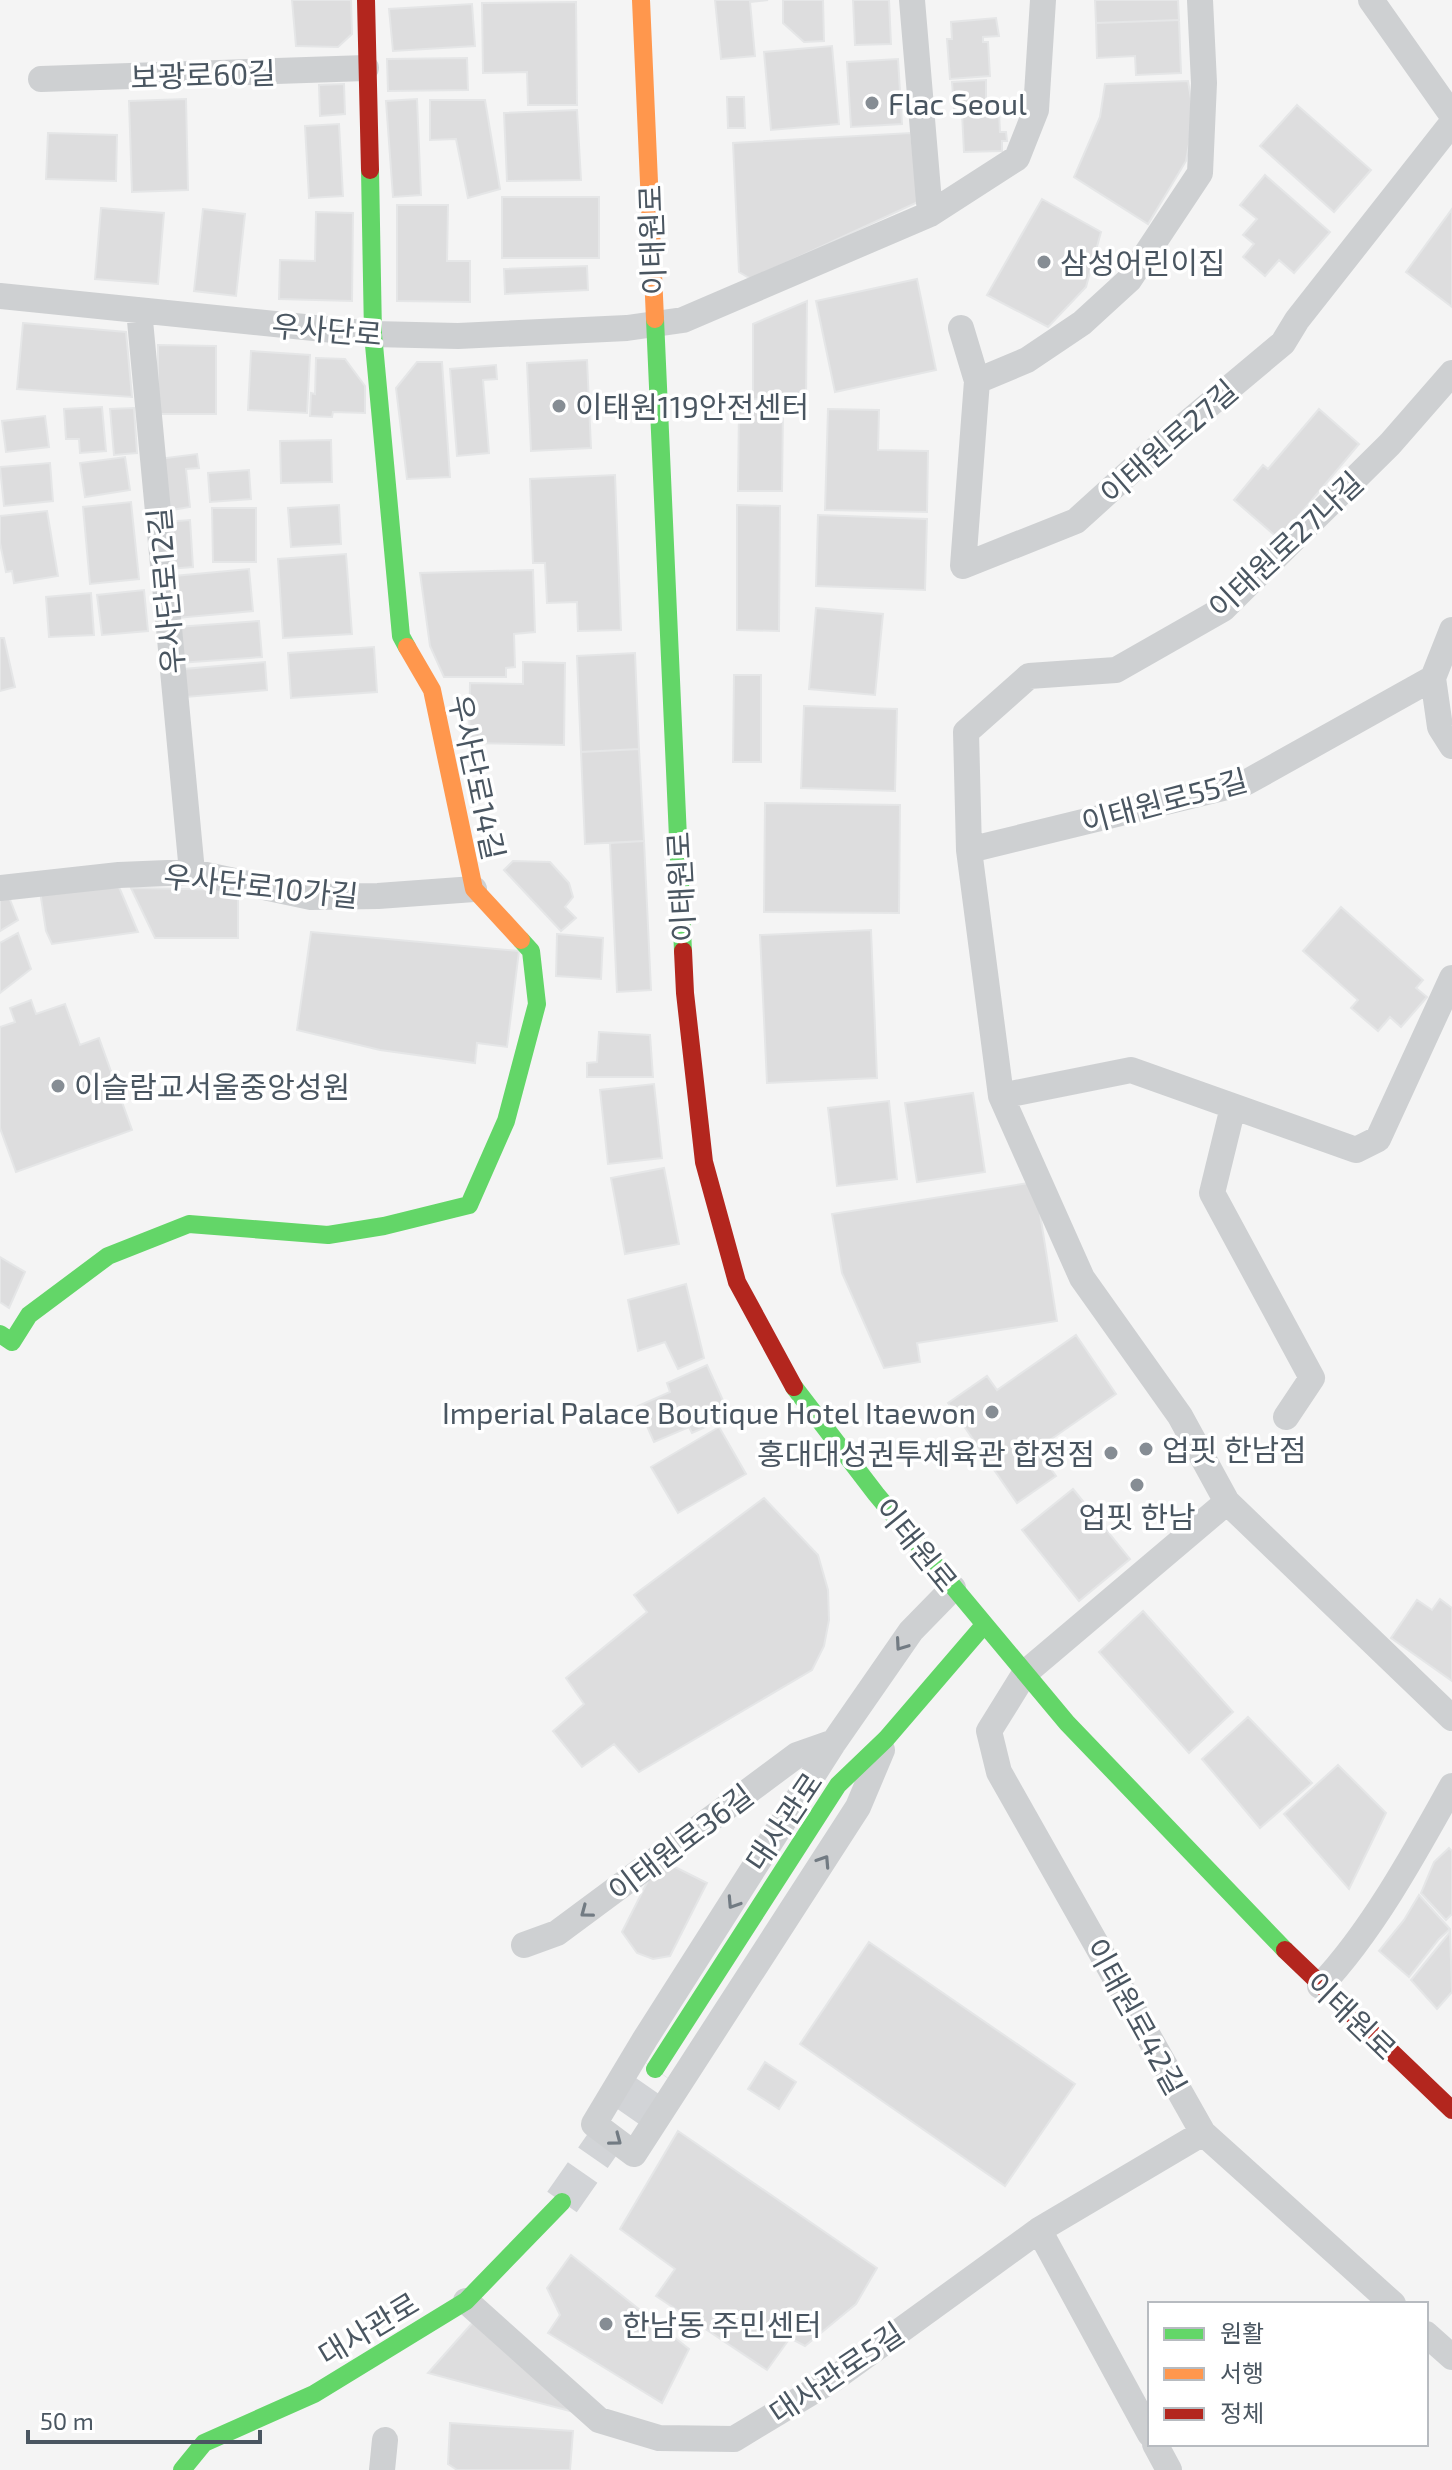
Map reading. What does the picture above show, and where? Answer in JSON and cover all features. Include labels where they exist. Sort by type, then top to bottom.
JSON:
[{"type":"street","points":[[366,0],[373,334]]},
{"type":"street","name":"이태원로","points":[[641,0],[685,993],[704,1162],[737,1282],[796,1390],[876,1494],[1067,1723],[1320,1986],[1452,2110]]},
{"type":"street","points":[[912,0],[930,214]]},
{"type":"street","points":[[655,325],[683,320],[930,214],[1017,158],[1036,110],[1043,0]]},
{"type":"street","points":[[977,381],[1027,360],[1082,323],[1129,280],[1200,173],[1204,83],[1200,0]]},
{"type":"street","points":[[1371,0],[1452,115]]},
{"type":"street","name":"보광로60길","points":[[41,79],[366,68]]},
{"type":"street","name":"이태원로27길","points":[[961,328],[977,381],[963,566],[1076,521],[1142,461],[1283,343],[1297,320],[1452,123]]},
{"type":"street","name":"우사단로","points":[[0,296],[373,334],[458,336],[655,325]]},
{"type":"street","name":"우사단로12길","points":[[139,310],[192,872]]},
{"type":"street","name":"우사단로14길","points":[[0,1334],[12,1342],[29,1315],[108,1256],[189,1224],[328,1235],[384,1226],[469,1205],[506,1121],[537,1004],[531,951],[474,889],[432,690],[401,636],[373,334]]},
{"type":"street","name":"이태원로27나길","points":[[969,850],[966,732],[1029,676],[1116,670],[1223,609],[1390,444],[1452,373]]},
{"type":"street","points":[[1452,630],[1433,678],[1440,727],[1452,746]]},
{"type":"street","name":"이태원로55길","points":[[969,850],[1247,782],[1433,678]]},
{"type":"street","points":[[969,850],[1001,1096],[1082,1278],[1180,1416],[1227,1502],[1452,1718]]},
{"type":"street","name":"우사단로10가길","points":[[0,888],[119,875],[192,872],[311,897],[474,889]]},
{"type":"street","points":[[1001,1096],[1131,1070],[1356,1150],[1378,1139],[1452,978]]},
{"type":"street","points":[[1233,1107],[1212,1193],[1312,1378],[1286,1417]]},
{"type":"street","points":[[1025,1673],[1227,1502]]},
{"type":"street","points":[[886,1739],[858,1807],[634,2154],[594,2124],[834,1742],[911,1631],[953,1588]]},
{"type":"street","name":"대사관로","points":[[655,2069],[838,1785],[886,1739],[984,1625]]},
{"type":"street","name":"이태원로42길","points":[[1025,1673],[989,1731],[999,1772],[1203,2133],[1391,2302]]},
{"type":"street","name":"이태원로36길","points":[[524,1945],[557,1933],[797,1755],[834,1742]]},
{"type":"street","points":[[1320,1986],[1346,1960],[1452,1786]]},
{"type":"street","name":"대사관로5길","points":[[466,2301],[599,2420],[659,2438],[734,2439],[835,2378],[1039,2230],[1203,2133]]},
{"type":"street","name":"대사관로","points":[[182,2470],[204,2443],[314,2394],[466,2301],[562,2202]]},
{"type":"street","points":[[1039,2230],[1148,2430]]},
{"type":"street","points":[[1428,2336],[1452,2357]]},
{"type":"street","points":[[382,2470],[385,2440]]},
{"type":"street","points":[[1156,2446],[1169,2470]]},
{"type":"building","points":[[292,0],[351,0],[352,34],[338,47],[296,46]]},
{"type":"building","points":[[715,0],[768,0],[750,2],[755,56],[721,59]]},
{"type":"building","points":[[783,0],[823,0],[824,41],[804,42],[783,23]]},
{"type":"building","points":[[853,0],[889,0],[891,44],[855,45]]},
{"type":"building","points":[[1095,0],[1178,0],[1179,20],[1096,23]]},
{"type":"building","points":[[576,2],[577,105],[528,105],[527,72],[483,73],[482,3]]},
{"type":"building","points":[[472,4],[475,46],[393,51],[389,9]]},
{"type":"building","points":[[996,18],[999,36],[983,37],[983,42],[988,42],[990,76],[950,79],[947,39],[952,39],[951,22]]},
{"type":"building","points":[[1179,20],[1181,73],[1136,75],[1135,56],[1097,58],[1096,23]]},
{"type":"building","points":[[832,46],[839,124],[771,130],[764,52]]},
{"type":"building","points":[[467,58],[468,90],[388,91],[387,59]]},
{"type":"building","points":[[898,59],[902,124],[851,127],[847,62]]},
{"type":"building","points":[[986,80],[986,107],[954,109],[952,82]]},
{"type":"building","points":[[1188,81],[1194,117],[1186,161],[1148,224],[1074,177],[1100,117],[1105,84]]},
{"type":"building","points":[[344,84],[345,114],[320,116],[319,85]]},
{"type":"building","points":[[727,97],[744,97],[745,128],[728,128]]},
{"type":"building","points":[[186,99],[188,190],[132,192],[129,101]]},
{"type":"building","points":[[417,99],[421,195],[393,197],[386,101]]},
{"type":"building","points":[[430,100],[485,100],[500,189],[468,198],[456,139],[430,140]]},
{"type":"building","points":[[1297,105],[1371,170],[1334,212],[1260,146]]},
{"type":"building","points":[[577,110],[581,180],[507,181],[504,113]]},
{"type":"building","points":[[999,111],[1000,132],[1006,132],[1007,141],[1002,141],[1002,151],[964,152],[962,113]]},
{"type":"building","points":[[339,124],[343,196],[309,198],[305,126]]},
{"type":"building","points":[[48,133],[117,135],[116,181],[46,179]]},
{"type":"building","points":[[911,133],[918,202],[751,279],[739,272],[733,143]]},
{"type":"building","points":[[1265,175],[1330,232],[1294,273],[1279,260],[1265,276],[1243,257],[1254,244],[1243,235],[1257,219],[1240,205]]},
{"type":"building","points":[[502,197],[599,197],[599,258],[502,258]]},
{"type":"building","points":[[1042,199],[1101,232],[1086,287],[1048,327],[987,295]]},
{"type":"building","points":[[397,205],[448,205],[447,261],[470,261],[470,302],[397,301]]},
{"type":"building","points":[[101,208],[164,213],[158,284],[95,279]]},
{"type":"building","points":[[203,209],[245,214],[236,296],[194,291]]},
{"type":"building","points":[[1452,209],[1452,307],[1406,272]]},
{"type":"building","points":[[316,212],[353,213],[352,301],[279,299],[280,260],[315,261]]},
{"type":"building","points":[[587,266],[588,290],[505,294],[504,269]]},
{"type":"building","points":[[917,279],[936,370],[835,392],[816,301]]},
{"type":"building","points":[[807,301],[806,400],[753,399],[753,324]]},
{"type":"building","points":[[23,323],[126,332],[132,397],[17,389]]},
{"type":"building","points":[[158,345],[216,346],[216,414],[158,414]]},
{"type":"building","points":[[251,351],[310,355],[307,413],[248,410]]},
{"type":"building","points":[[316,358],[345,359],[365,386],[365,413],[333,412],[332,417],[310,416],[311,393],[315,394]]},
{"type":"building","name":"이태원119안전센터","points":[[587,360],[591,448],[531,451],[527,363]]},
{"type":"building","points":[[417,362],[442,362],[450,477],[407,479],[396,388]]},
{"type":"building","points":[[496,365],[497,379],[483,380],[489,453],[457,456],[450,369]]},
{"type":"building","points":[[102,407],[106,451],[80,453],[79,439],[66,439],[64,409]]},
{"type":"building","points":[[739,407],[783,407],[782,491],[738,491]]},
{"type":"building","points":[[134,408],[137,453],[114,455],[110,409]]},
{"type":"building","points":[[828,409],[879,410],[878,450],[928,451],[927,512],[825,510]]},
{"type":"building","points":[[1319,409],[1359,444],[1279,539],[1234,500],[1263,465],[1268,469]]},
{"type":"building","points":[[45,416],[49,447],[6,452],[2,421]]},
{"type":"building","points":[[331,440],[332,482],[281,483],[280,441]]},
{"type":"building","points":[[197,454],[199,468],[186,469],[190,507],[165,511],[158,459]]},
{"type":"building","points":[[125,457],[130,490],[85,497],[80,463]]},
{"type":"building","points":[[50,463],[53,501],[4,506],[0,467]]},
{"type":"building","points":[[249,470],[251,499],[210,502],[208,473]]},
{"type":"building","points":[[615,475],[621,630],[578,631],[577,602],[547,603],[545,563],[533,563],[530,479]]},
{"type":"building","points":[[131,502],[139,579],[90,584],[83,507]]},
{"type":"building","points":[[339,505],[341,544],[291,547],[288,508]]},
{"type":"building","points":[[737,505],[780,506],[779,631],[737,630]]},
{"type":"building","points":[[212,508],[256,508],[256,562],[213,562]]},
{"type":"building","points":[[47,511],[58,576],[14,583],[12,571],[6,572],[0,543],[0,516]]},
{"type":"building","points":[[818,515],[927,519],[925,590],[816,586]]},
{"type":"building","points":[[190,520],[193,567],[168,569],[165,522]]},
{"type":"building","points":[[346,554],[352,634],[283,638],[278,559]]},
{"type":"building","points":[[249,569],[253,611],[177,618],[174,576]]},
{"type":"building","points":[[533,570],[535,632],[514,634],[515,667],[506,668],[506,677],[444,677],[430,646],[420,573]]},
{"type":"building","points":[[144,590],[148,631],[102,635],[97,595]]},
{"type":"building","points":[[91,593],[94,635],[49,637],[46,597]]},
{"type":"building","points":[[816,608],[883,614],[875,695],[809,689]]},
{"type":"building","points":[[259,621],[262,657],[179,663],[177,627]]},
{"type":"building","points":[[0,638],[4,638],[15,687],[0,691]]},
{"type":"building","points":[[374,647],[377,692],[291,698],[288,653]]},
{"type":"building","points":[[635,653],[639,749],[581,752],[577,656]]},
{"type":"building","points":[[265,662],[267,690],[186,697],[184,669]]},
{"type":"building","points":[[523,662],[565,663],[564,745],[469,743],[470,683],[523,684]]},
{"type":"building","points":[[734,675],[761,675],[761,762],[733,762]]},
{"type":"building","points":[[804,706],[897,709],[895,791],[801,788]]},
{"type":"building","points":[[639,749],[644,841],[585,844],[581,752]]},
{"type":"building","points":[[765,803],[900,805],[899,913],[764,912]]},
{"type":"building","points":[[644,841],[651,990],[617,992],[610,843]]},
{"type":"building","points":[[513,861],[550,862],[569,883],[573,897],[565,907],[576,918],[561,931],[504,870]]},
{"type":"building","points":[[119,887],[138,932],[52,944],[46,931],[40,891]]},
{"type":"building","points":[[131,888],[238,890],[238,938],[155,938]]},
{"type":"building","points":[[7,892],[18,920],[0,931],[0,894]]},
{"type":"building","points":[[1341,907],[1423,980],[1416,988],[1427,997],[1401,1027],[1390,1017],[1378,1031],[1351,1008],[1358,1000],[1303,951]]},
{"type":"building","points":[[871,930],[877,1078],[767,1083],[760,935]]},
{"type":"building","points":[[311,932],[519,951],[507,1047],[477,1043],[475,1063],[380,1050],[297,1030]]},
{"type":"building","points":[[18,933],[31,969],[0,993],[0,943]]},
{"type":"building","points":[[557,934],[603,938],[601,979],[556,976]]},
{"type":"building","name":"이슬람교서울중앙성원","points":[[31,1000],[36,1014],[65,1004],[80,1045],[99,1038],[132,1130],[16,1172],[0,1128],[0,1027],[15,1022],[10,1008]]},
{"type":"building","points":[[599,1032],[650,1035],[653,1077],[587,1077],[587,1063],[597,1062]]},
{"type":"building","points":[[654,1084],[662,1158],[608,1164],[600,1090]]},
{"type":"building","points":[[973,1093],[985,1172],[917,1182],[905,1103]]},
{"type":"building","points":[[889,1101],[897,1179],[837,1186],[828,1108]]},
{"type":"building","points":[[664,1168],[679,1244],[625,1254],[611,1178]]},
{"type":"building","points":[[1035,1182],[1057,1321],[917,1343],[920,1362],[884,1368],[842,1273],[832,1214]]},
{"type":"building","points":[[0,1257],[25,1272],[9,1308],[0,1302]]},
{"type":"building","points":[[686,1284],[704,1358],[678,1369],[665,1342],[638,1351],[628,1300]]},
{"type":"building","points":[[1076,1335],[1116,1394],[1037,1449],[1056,1476],[1017,1503],[948,1403],[987,1376],[997,1390]]},
{"type":"building","points":[[707,1365],[730,1416],[692,1433],[689,1427],[654,1442],[638,1406],[670,1392],[667,1383]]},
{"type":"building","points":[[719,1427],[746,1474],[678,1513],[651,1467]]},
{"type":"building","points":[[1073,1489],[1130,1559],[1079,1601],[1022,1530]]},
{"type":"building","points":[[764,1498],[818,1555],[828,1590],[829,1620],[824,1646],[812,1670],[639,1772],[614,1744],[582,1767],[553,1731],[584,1704],[566,1678],[647,1612],[634,1595]]},
{"type":"building","points":[[1440,1599],[1452,1608],[1452,1681],[1391,1638],[1417,1600],[1432,1610]]},
{"type":"building","points":[[1143,1611],[1233,1712],[1189,1753],[1099,1652]]},
{"type":"building","points":[[1248,1717],[1312,1783],[1260,1828],[1202,1759]]},
{"type":"building","points":[[1338,1765],[1386,1813],[1349,1889],[1284,1814]]},
{"type":"building","points":[[1449,1848],[1452,1851],[1452,1914],[1446,1920],[1421,1893],[1434,1862]]},
{"type":"building","points":[[659,1859],[707,1883],[670,1956],[653,1959],[637,1953],[622,1932]]},
{"type":"building","points":[[1419,1895],[1450,1929],[1409,1977],[1379,1951]]},
{"type":"building","points":[[1450,1932],[1452,1992],[1437,2009],[1411,1980]]},
{"type":"building","points":[[869,1942],[1075,2084],[1005,2186],[800,2044]]},
{"type":"building","points":[[765,2062],[796,2082],[779,2109],[748,2089]]},
{"type":"building","points":[[678,2131],[877,2268],[856,2304],[805,2346],[790,2338],[767,2370],[656,2296],[675,2269],[620,2229]]},
{"type":"building","name":"한남동 주민센터","points":[[571,2255],[689,2349],[662,2403],[548,2333],[560,2315],[547,2288]]},
{"type":"building","points":[[475,2320],[581,2414],[428,2373]]},
{"type":"building","points":[[450,2423],[573,2431],[570,2470],[457,2470],[448,2464]]},
{"type":"tunnel","points":[[562,2202],[655,2069]]},
{"type":"traffic: fast","points":[[370,170],[373,334],[401,636],[407,647]]},
{"type":"traffic: fast","points":[[655,319],[683,951]]},
{"type":"traffic: fast","points":[[0,1334],[12,1342],[29,1315],[108,1256],[189,1224],[328,1235],[384,1226],[469,1205],[506,1121],[537,1004],[531,951],[521,940]]},
{"type":"traffic: fast","points":[[794,1387],[876,1494],[1067,1723],[1285,1950]]},
{"type":"traffic: fast","points":[[655,2069],[838,1785],[886,1739],[984,1625]]},
{"type":"traffic: fast","points":[[182,2470],[204,2443],[314,2394],[466,2301],[562,2202]]},
{"type":"traffic: slow","points":[[641,0],[655,319]]},
{"type":"traffic: slow","points":[[407,647],[432,690],[474,889],[521,940]]},
{"type":"traffic: jam","points":[[366,0],[370,170]]},
{"type":"traffic: jam","points":[[683,951],[704,1162],[737,1282],[794,1387]]},
{"type":"traffic: jam","points":[[1285,1950],[1452,2110]]},
{"type":"place","name":"Flac Seoul","points":[[872,103]]},
{"type":"place","name":"삼성어린이집","points":[[1044,262]]},
{"type":"place","name":"이태원119안전센터","points":[[559,406]]},
{"type":"place","name":"이슬람교서울중앙성원","points":[[58,1086]]},
{"type":"place","name":"Imperial Palace Boutique Hotel Itaewon","points":[[992,1412]]},
{"type":"place","name":"업핏 한남점","points":[[1146,1449]]},
{"type":"place","name":"홍대대성권투체육관 합정점","points":[[1111,1453]]},
{"type":"place","name":"업핏 한남","points":[[1137,1485]]},
{"type":"place","name":"한남동 주민센터","points":[[606,2324]]}]
